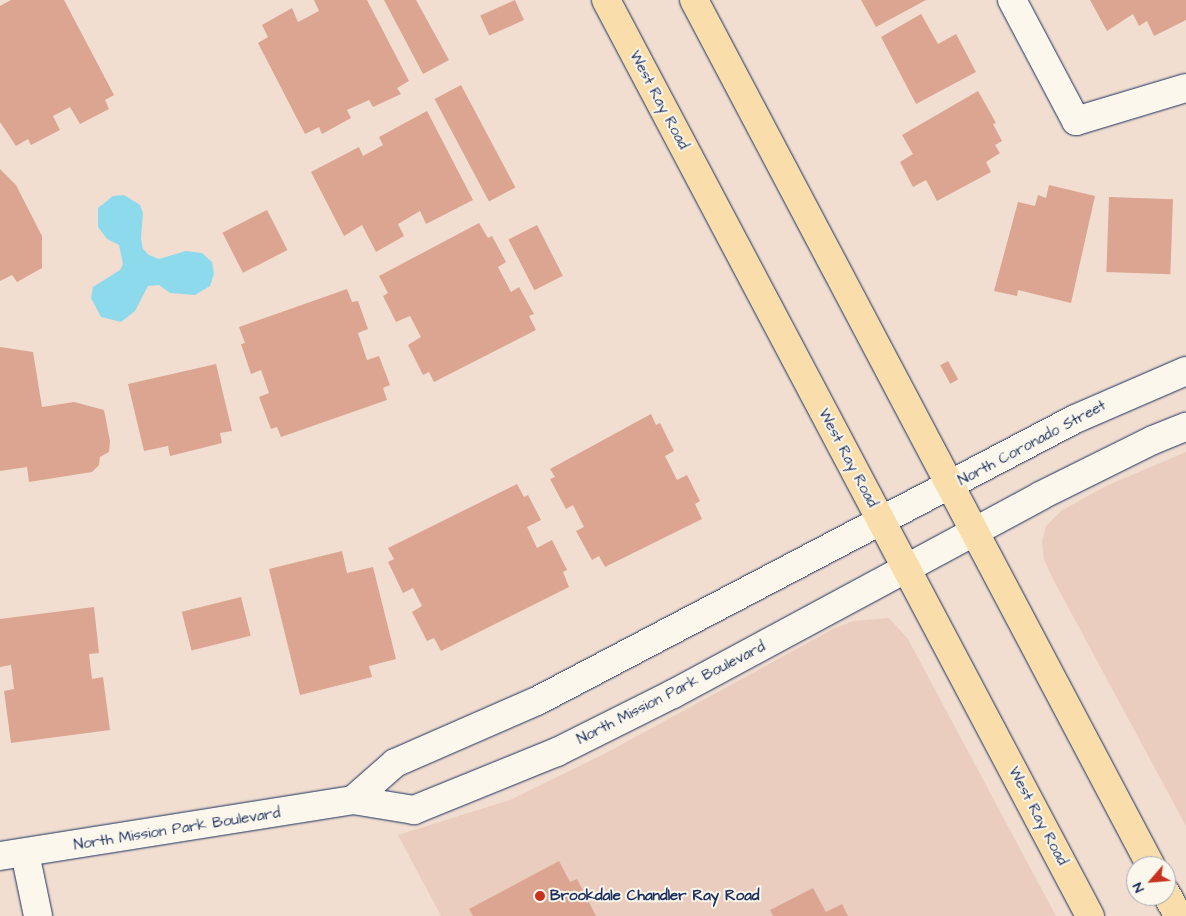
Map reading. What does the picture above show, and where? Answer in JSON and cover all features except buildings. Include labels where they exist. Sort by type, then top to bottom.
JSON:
[{"type":"main road","name":"West Ray Road","points":[[606,0],[1090,916]]},
{"type":"main road","points":[[694,0],[1146,856]]},
{"type":"street","points":[[1012,0],[1076,121],[1186,88]]},
{"type":"street","name":"North Coronado Street","points":[[882,521],[1075,419],[1186,370]]},
{"type":"street","points":[[975,532],[1153,440],[1186,427]]},
{"type":"street","points":[[354,800],[395,763],[537,701],[882,521]]},
{"type":"street","name":"North Mission Park Boulevard","points":[[12,854],[354,800],[414,810],[484,784],[557,752],[673,694],[975,532]]},
{"type":"street","points":[[12,854],[38,916]]},
{"type":"shaded area","points":[[1186,452],[1186,826],[1054,581],[1044,560],[1042,541],[1046,526],[1061,511],[1106,486]]},
{"type":"shaded area","points":[[889,618],[908,639],[1056,916],[441,916],[398,835],[510,800],[606,753],[833,629],[853,621]]},
{"type":"water","points":[[124,195],[140,205],[143,213],[141,238],[143,249],[149,255],[159,259],[186,251],[202,253],[212,262],[214,274],[210,286],[195,295],[170,293],[159,285],[148,286],[135,311],[121,322],[101,317],[91,298],[93,287],[120,270],[123,264],[119,245],[107,239],[98,227],[98,208],[113,196]]},
{"type":"place","name":"Brookdale Chandler Ray Road","points":[[540,896]]}]
